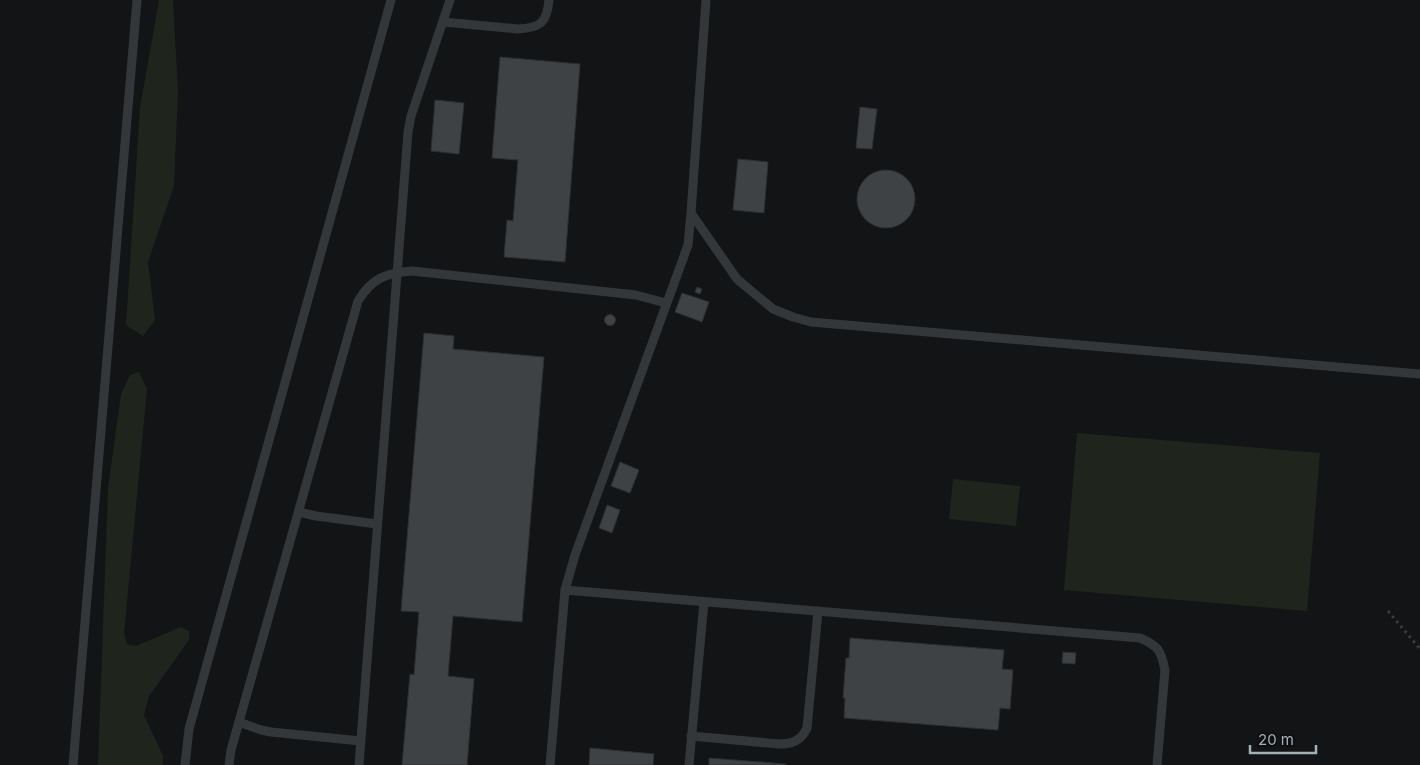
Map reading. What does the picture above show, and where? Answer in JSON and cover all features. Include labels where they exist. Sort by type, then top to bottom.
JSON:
[{"type":"lane","points":[[72,765],[137,0]]},
{"type":"lane","points":[[185,765],[189,729],[391,0]]},
{"type":"lane","points":[[359,765],[408,132],[411,116],[450,0]]},
{"type":"lane","points":[[443,22],[529,29],[538,26],[545,19],[549,0]]},
{"type":"lane","points":[[550,765],[565,590],[575,555],[688,245],[706,0]]},
{"type":"lane","points":[[691,214],[737,279],[773,309],[793,318],[811,322],[1420,374]]},
{"type":"lane","points":[[229,765],[231,750],[358,301],[365,289],[374,281],[385,276],[396,272],[412,271],[636,295],[666,303]]},
{"type":"lane","points":[[299,512],[377,524]]},
{"type":"lane","points":[[565,590],[1140,638],[1153,644],[1162,655],[1165,670],[1157,765]]},
{"type":"lane","points":[[689,765],[704,602]]},
{"type":"lane","points":[[691,736],[779,744],[793,743],[798,740],[807,728],[818,611]]},
{"type":"lane","points":[[239,722],[270,732],[361,741]]},
{"type":"path","points":[[1388,610],[1420,649]]},
{"type":"shaded area","points":[[159,0],[173,0],[178,91],[174,186],[148,262],[155,320],[143,336],[126,325],[140,108]]},
{"type":"shaded area","points":[[139,372],[147,389],[124,634],[127,644],[136,646],[181,627],[189,631],[189,640],[149,696],[144,715],[163,756],[163,765],[98,765],[108,488],[121,394],[130,375]]},
{"type":"shaded area","points":[[1077,433],[1320,453],[1307,611],[1064,590]]},
{"type":"shaded area","points":[[953,479],[1020,486],[1016,526],[949,519]]},
{"type":"building","points":[[500,57],[580,64],[565,262],[504,257],[507,220],[513,221],[518,160],[492,158]]},
{"type":"building","points":[[435,100],[464,103],[459,154],[431,151]]},
{"type":"building","points":[[860,107],[877,109],[872,149],[856,148]]},
{"type":"building","points":[[738,159],[768,162],[764,213],[733,210]]},
{"type":"building","points":[[886,170],[897,172],[907,178],[913,188],[915,199],[913,210],[907,220],[897,226],[886,228],[875,226],[865,220],[859,210],[857,199],[859,188],[865,178],[875,172]]},
{"type":"building","points":[[697,287],[702,289],[700,294],[695,292]]},
{"type":"building","points":[[682,293],[709,302],[702,322],[675,312]]},
{"type":"building","points":[[608,315],[612,315],[615,320],[614,324],[608,325],[605,322],[605,318]]},
{"type":"building","points":[[424,333],[454,336],[453,349],[544,357],[522,622],[453,616],[448,676],[474,679],[467,765],[402,765],[410,674],[414,675],[419,612],[401,611]]},
{"type":"building","points":[[620,462],[639,470],[630,493],[611,486]]},
{"type":"building","points":[[607,505],[620,510],[612,533],[599,528]]},
{"type":"building","points":[[850,638],[1004,650],[1002,669],[1013,670],[1010,709],[1000,708],[998,730],[844,718],[845,698],[843,698],[846,658],[849,658]]},
{"type":"building","points":[[1063,652],[1076,653],[1075,664],[1062,663]]},
{"type":"building","points":[[590,748],[654,754],[653,765],[589,765]]},
{"type":"building","points":[[709,758],[786,764],[709,765]]}]
